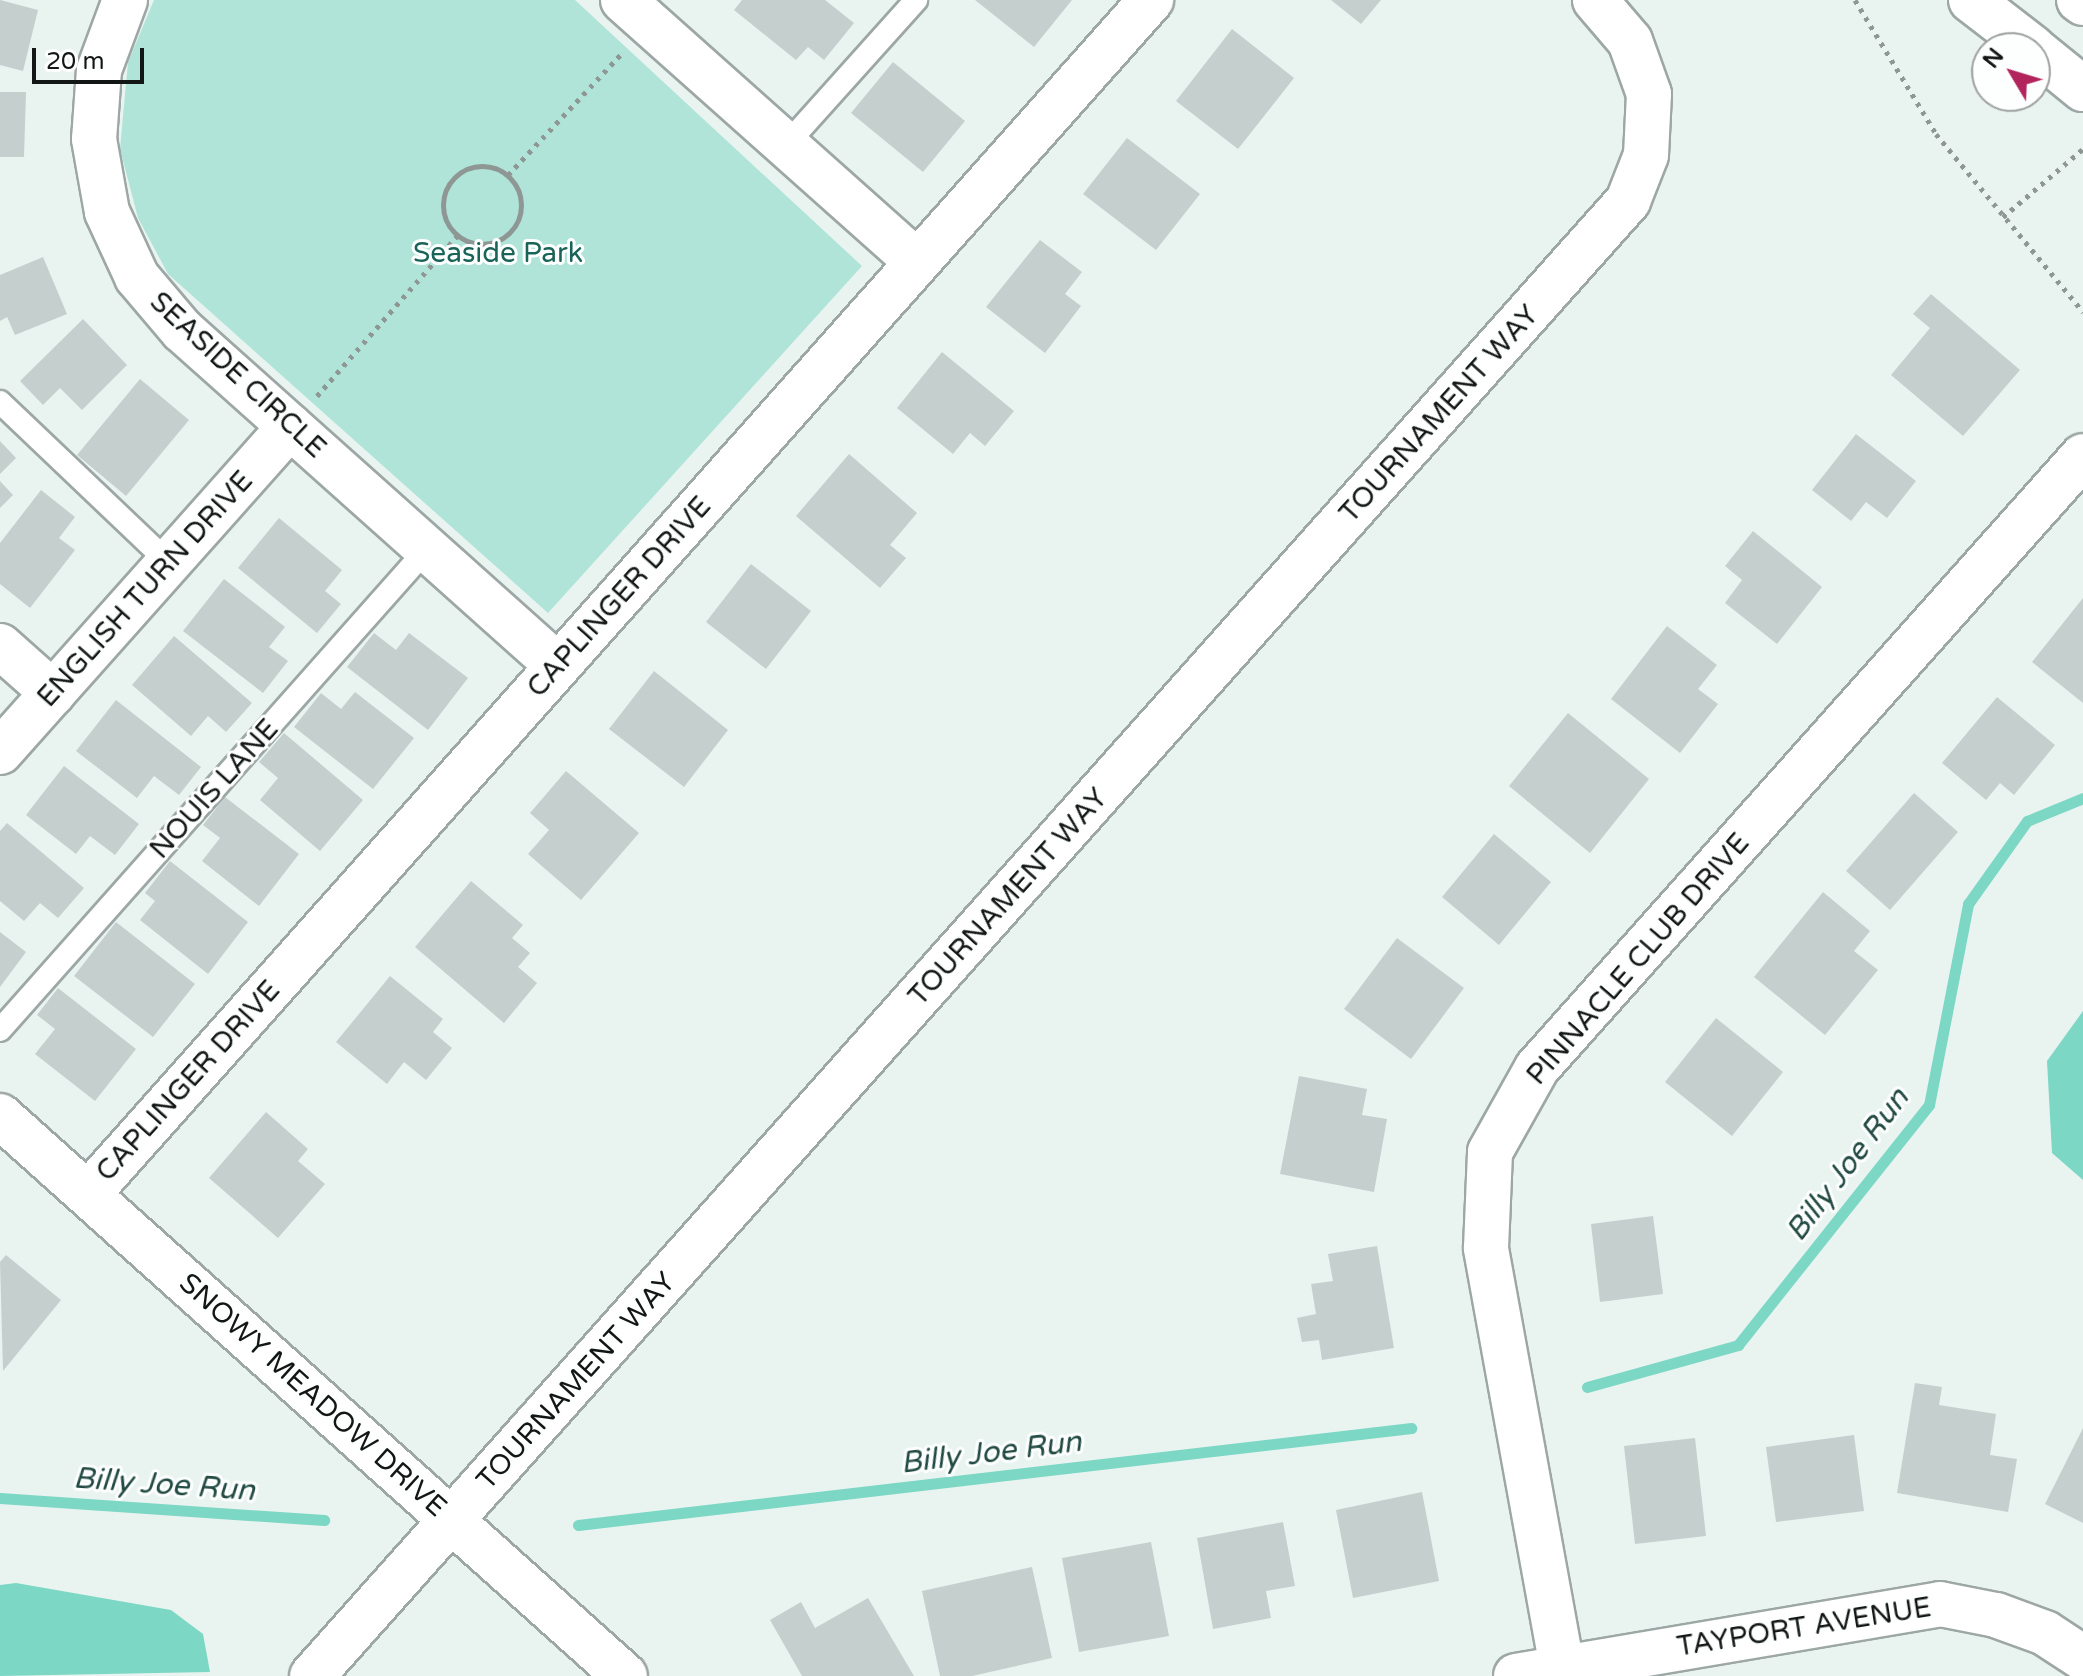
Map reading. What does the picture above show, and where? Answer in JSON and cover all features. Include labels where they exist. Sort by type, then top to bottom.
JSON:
[{"type":"street","name":"SEASIDE CIRCLE","points":[[125,0],[99,70],[95,151],[107,212],[137,277],[160,306],[290,427],[558,666]]},
{"type":"street","name":"CAPLINGER DRIVE","points":[[88,1194],[1151,0]]},
{"type":"street","name":"TOURNAMENT WAY","points":[[312,1676],[1628,201],[1646,155],[1649,94],[1630,41],[1595,0]]},
{"type":"street","points":[[1971,0],[2012,32]]},
{"type":"street","points":[[648,8],[786,145],[917,262]]},
{"type":"street","points":[[2051,63],[2083,89]]},
{"type":"street","name":"ENGLISH TURN DRIVE","points":[[0,752],[290,427]]},
{"type":"street","name":"PINNACLE CLUB DRIVE","points":[[1562,1667],[1486,1248],[1490,1152],[1537,1068],[2083,456]]},
{"type":"street","points":[[0,646],[53,693]]},
{"type":"street","name":"SNOWY MEADOW DRIVE","points":[[0,1116],[625,1676]]},
{"type":"street","name":"TAYPORT AVENUE","points":[[1516,1676],[1940,1604],[2033,1628],[2083,1658]]},
{"type":"lane","points":[[786,145],[916,0]]},
{"type":"lane","points":[[0,402],[46,451],[169,563]]},
{"type":"lane","name":"NOUIS LANE","points":[[0,1030],[427,549]]},
{"type":"path","points":[[1855,0],[1936,134],[2083,312]]},
{"type":"path","points":[[508,175],[648,8]]},
{"type":"path","points":[[2003,217],[2083,149]]},
{"type":"path","points":[[483,165],[508,175],[522,198],[517,225],[496,242],[469,243],[457,236],[445,219],[443,205],[452,180],[462,170],[483,165]]},
{"type":"path","points":[[290,427],[457,236]]},
{"type":"green space","name":"Seaside Park","points":[[154,0],[575,0],[862,266],[548,613],[168,274],[138,218],[120,149],[128,62]]},
{"type":"shaded area","points":[[2083,1011],[2083,1180],[2052,1153],[2047,1061]]},
{"type":"shaded area","points":[[16,1583],[171,1610],[203,1634],[210,1672],[0,1676],[0,1585]]},
{"type":"building","points":[[0,0],[38,10],[23,71],[0,65]]},
{"type":"building","points":[[742,0],[825,0],[854,23],[824,60],[808,47],[796,60],[734,10]]},
{"type":"building","points":[[975,0],[1072,0],[1034,47]]},
{"type":"building","points":[[1331,0],[1381,0],[1361,24]]},
{"type":"building","points":[[1232,29],[1294,78],[1238,149],[1176,101]]},
{"type":"building","points":[[893,62],[965,121],[923,172],[851,113]]},
{"type":"building","points":[[0,92],[26,92],[24,157],[0,157]]},
{"type":"building","points":[[1127,138],[1200,194],[1156,250],[1083,194]]},
{"type":"building","points":[[1040,240],[1082,272],[1065,294],[1081,306],[1045,353],[986,307]]},
{"type":"building","points":[[43,257],[67,314],[15,335],[7,317],[0,321],[0,275]]},
{"type":"building","points":[[1931,294],[2020,370],[1963,436],[1891,375],[1930,328],[1913,314]]},
{"type":"building","points":[[83,319],[127,365],[82,410],[60,388],[43,405],[20,381]]},
{"type":"building","points":[[942,352],[1014,411],[985,446],[970,433],[953,454],[897,408]]},
{"type":"building","points":[[140,379],[189,420],[126,496],[77,455]]},
{"type":"building","points":[[1856,434],[1916,481],[1887,518],[1866,502],[1851,521],[1812,490]]},
{"type":"building","points":[[0,441],[16,458],[0,474]]},
{"type":"building","points":[[849,454],[917,513],[890,545],[906,558],[880,588],[796,516]]},
{"type":"building","points":[[0,481],[13,495],[0,508]]},
{"type":"building","points":[[41,490],[75,517],[59,538],[75,550],[30,608],[0,584],[0,543]]},
{"type":"building","points":[[279,518],[342,570],[325,591],[341,604],[317,633],[238,568]]},
{"type":"building","points":[[1753,531],[1822,587],[1777,644],[1725,603],[1742,580],[1725,566]]},
{"type":"building","points":[[751,564],[811,611],[766,669],[706,622]]},
{"type":"building","points":[[224,579],[285,627],[269,647],[288,661],[263,693],[183,631]]},
{"type":"building","points":[[2083,598],[2083,703],[2032,662]]},
{"type":"building","points":[[1667,626],[1717,665],[1698,689],[1718,704],[1680,753],[1611,699]]},
{"type":"building","points":[[374,633],[396,650],[409,633],[468,678],[428,730],[347,667]]},
{"type":"building","points":[[174,636],[252,703],[226,732],[208,716],[191,736],[132,685]]},
{"type":"building","points":[[654,671],[728,730],[684,787],[609,729]]},
{"type":"building","points":[[355,692],[414,738],[373,789],[294,727],[321,693],[341,709]]},
{"type":"building","points":[[1997,697],[2055,745],[2014,795],[2000,783],[1986,800],[1942,763]]},
{"type":"building","points":[[116,700],[201,767],[179,795],[154,776],[137,798],[76,751]]},
{"type":"building","points":[[1568,713],[1649,779],[1590,853],[1509,786]]},
{"type":"building","points":[[284,733],[363,800],[320,851],[260,800],[278,778],[259,762]]},
{"type":"building","points":[[64,766],[139,824],[115,855],[90,836],[76,854],[26,815]]},
{"type":"building","points":[[566,771],[639,833],[581,900],[528,854],[549,830],[530,813]]},
{"type":"building","points":[[1914,793],[1958,832],[1890,910],[1846,871]]},
{"type":"building","points":[[225,797],[299,854],[259,906],[202,861],[220,838],[203,825]]},
{"type":"building","points":[[7,823],[84,888],[58,918],[40,903],[24,921],[0,901],[0,831]]},
{"type":"building","points":[[1494,834],[1551,882],[1499,945],[1442,897]]},
{"type":"building","points":[[170,861],[248,922],[208,974],[140,920],[155,901],[145,893]]},
{"type":"building","points":[[471,881],[523,925],[512,938],[530,953],[518,967],[537,983],[504,1023],[415,947]]},
{"type":"building","points":[[1823,892],[1870,931],[1854,951],[1878,970],[1825,1035],[1754,977]]},
{"type":"building","points":[[116,922],[195,984],[153,1037],[74,976]]},
{"type":"building","points":[[0,932],[26,952],[0,987]]},
{"type":"building","points":[[1397,938],[1464,988],[1411,1059],[1344,1009]]},
{"type":"building","points":[[390,976],[443,1019],[433,1032],[452,1048],[426,1080],[404,1062],[387,1084],[336,1042]]},
{"type":"building","points":[[58,988],[136,1049],[95,1101],[35,1054],[55,1029],[37,1015]]},
{"type":"building","points":[[1716,1018],[1783,1072],[1732,1136],[1665,1082]]},
{"type":"building","points":[[1299,1076],[1367,1089],[1362,1115],[1387,1119],[1374,1192],[1280,1174]]},
{"type":"building","points":[[266,1112],[308,1149],[298,1161],[325,1184],[278,1238],[209,1178]]},
{"type":"building","points":[[1653,1216],[1663,1294],[1600,1302],[1591,1224]]},
{"type":"building","points":[[1377,1246],[1394,1348],[1322,1360],[1319,1340],[1302,1342],[1297,1318],[1316,1314],[1311,1284],[1333,1281],[1328,1254]]},
{"type":"building","points":[[6,1255],[61,1300],[3,1371],[0,1262]]},
{"type":"building","points":[[1915,1383],[1942,1387],[1939,1405],[1996,1414],[1990,1455],[2017,1459],[2008,1512],[1897,1493]]},
{"type":"building","points":[[2083,1428],[2083,1523],[2045,1504]]},
{"type":"building","points":[[1854,1435],[1864,1511],[1776,1522],[1766,1447]]},
{"type":"building","points":[[1695,1438],[1706,1536],[1635,1544],[1624,1446]]},
{"type":"building","points":[[1422,1492],[1439,1581],[1353,1598],[1336,1510]]},
{"type":"building","points":[[1283,1522],[1295,1586],[1266,1591],[1271,1618],[1213,1629],[1197,1538]]},
{"type":"building","points":[[1151,1542],[1169,1636],[1079,1652],[1062,1558]]},
{"type":"building","points":[[1032,1567],[1052,1658],[972,1676],[940,1676],[922,1591]]},
{"type":"building","points":[[868,1598],[914,1676],[802,1676],[770,1620],[801,1602],[815,1628]]},
{"type":"waterway","name":"Billy Joe Run","points":[[1587,1387],[1738,1345],[1929,1105],[1968,904],[2027,821],[2083,798]]},
{"type":"waterway","name":"Billy Joe Run","points":[[578,1525],[1411,1428]]},
{"type":"waterway","name":"Billy Joe Run","points":[[0,1498],[324,1520]]}]
